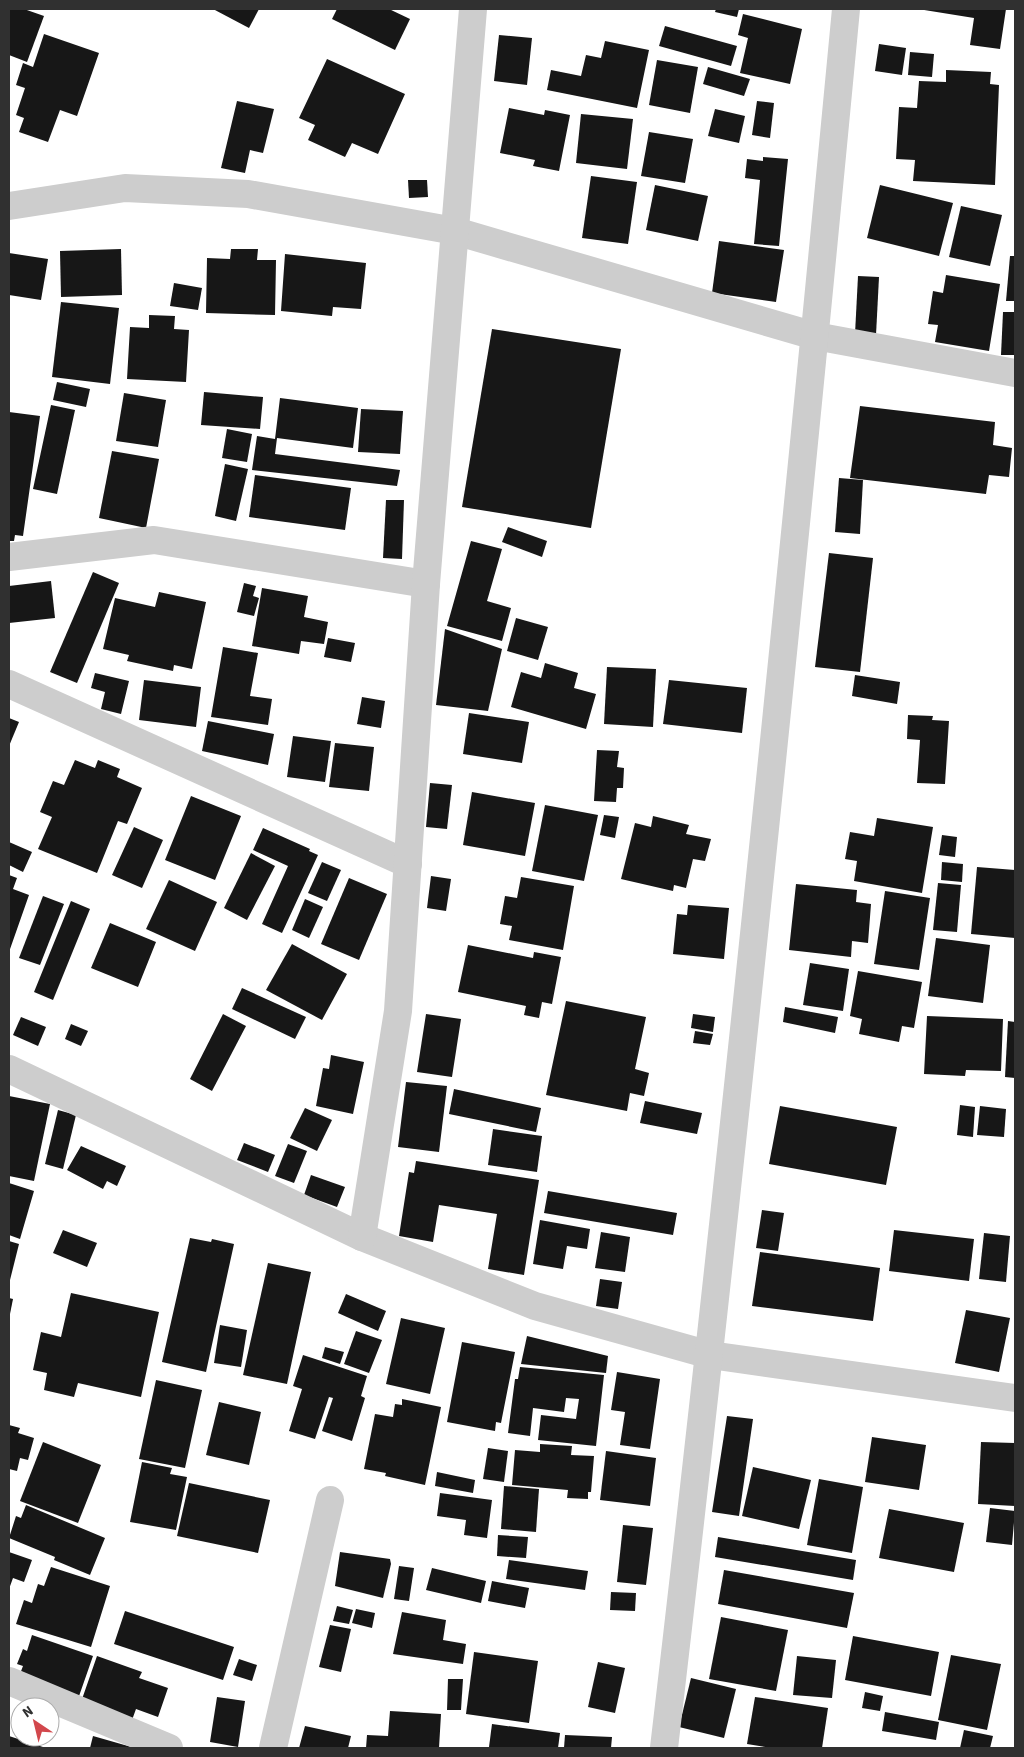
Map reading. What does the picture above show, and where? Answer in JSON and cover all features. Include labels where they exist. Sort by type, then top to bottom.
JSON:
[{"type":"street","points":[[362,1237],[398,1011],[426,584],[473,9]]},
{"type":"street","points":[[664,1748],[710,1355],[815,336],[846,9]]},
{"type":"street","points":[[9,206],[125,188],[248,194],[455,231],[815,336],[1015,373]]},
{"type":"street","points":[[9,557],[154,540],[426,584]]},
{"type":"street","points":[[9,684],[408,864]]},
{"type":"street","points":[[9,1069],[362,1237],[535,1306],[710,1355],[1015,1398]]},
{"type":"street","points":[[273,1748],[330,1500]]},
{"type":"street","points":[[9,1681],[169,1748]]},
{"type":"building","points":[[9,9],[24,9],[44,16],[27,62],[9,55]]},
{"type":"building","points":[[213,9],[259,9],[249,28]]},
{"type":"building","points":[[337,9],[389,9],[410,19],[395,50],[332,19]]},
{"type":"building","points":[[716,9],[739,9],[737,17],[715,12]]},
{"type":"building","points":[[918,9],[1006,9],[1000,49],[970,45],[974,18]]},
{"type":"building","points":[[743,14],[802,29],[790,84],[740,73],[748,38],[738,35]]},
{"type":"building","points":[[665,26],[737,46],[731,66],[659,46]]},
{"type":"building","points":[[44,34],[99,53],[77,116],[60,110],[48,142],[19,132],[24,118],[16,115],[25,88],[16,85],[23,63],[33,67]]},
{"type":"building","points":[[499,35],[532,38],[527,85],[494,81]]},
{"type":"building","points":[[605,41],[649,50],[637,108],[547,90],[551,70],[581,76],[586,55],[601,58]]},
{"type":"building","points":[[879,44],[906,48],[902,75],[875,71]]},
{"type":"building","points":[[910,52],[934,54],[932,77],[908,75]]},
{"type":"building","points":[[327,59],[405,94],[378,154],[352,143],[345,157],[308,140],[315,125],[299,118]]},
{"type":"building","points":[[657,60],[698,67],[690,113],[649,105]]},
{"type":"building","points":[[708,67],[750,79],[744,96],[703,84]]},
{"type":"building","points":[[946,70],[991,72],[990,84],[999,85],[995,185],[913,181],[915,160],[896,159],[899,107],[917,108],[919,81],[946,82]]},
{"type":"building","points":[[237,101],[274,109],[263,153],[250,150],[245,173],[221,168]]},
{"type":"building","points":[[757,101],[774,103],[770,138],[752,135]]},
{"type":"building","points":[[509,108],[544,115],[545,110],[570,115],[559,171],[533,166],[535,160],[500,153]]},
{"type":"building","points":[[715,109],[745,116],[739,143],[708,136]]},
{"type":"building","points":[[581,114],[633,119],[627,169],[576,163]]},
{"type":"building","points":[[649,132],[693,139],[685,183],[641,176]]},
{"type":"building","points":[[763,157],[788,159],[779,246],[754,244],[760,180],[745,178],[747,159],[763,161]]},
{"type":"building","points":[[591,176],[637,182],[628,244],[582,238]]},
{"type":"building","points":[[408,180],[427,180],[428,197],[409,198]]},
{"type":"building","points":[[655,185],[708,196],[698,241],[646,230]]},
{"type":"building","points":[[880,185],[953,203],[939,256],[867,238]]},
{"type":"building","points":[[961,206],[1002,215],[990,266],[949,257]]},
{"type":"building","points":[[719,241],[784,250],[776,302],[712,293]]},
{"type":"building","points":[[121,249],[122,295],[61,297],[60,251]]},
{"type":"building","points":[[231,249],[258,249],[257,260],[276,260],[275,315],[206,313],[207,258],[230,259]]},
{"type":"building","points":[[9,253],[48,259],[41,300],[9,295]]},
{"type":"building","points":[[285,254],[366,263],[361,309],[333,307],[332,316],[281,311]]},
{"type":"building","points":[[1010,256],[1015,256],[1015,301],[1006,301]]},
{"type":"building","points":[[946,275],[1000,284],[989,351],[935,342],[938,325],[928,324],[933,291],[943,293]]},
{"type":"building","points":[[858,276],[879,277],[876,335],[855,334]]},
{"type":"building","points":[[174,283],[202,288],[198,310],[170,306]]},
{"type":"building","points":[[61,302],[119,308],[110,384],[52,377]]},
{"type":"building","points":[[1003,312],[1015,312],[1015,355],[1001,355]]},
{"type":"building","points":[[149,315],[175,316],[174,329],[189,330],[186,382],[127,379],[130,327],[149,328]]},
{"type":"building","points":[[492,329],[621,349],[591,528],[462,507]]},
{"type":"building","points":[[57,382],[90,389],[86,407],[53,400]]},
{"type":"building","points":[[204,392],[263,397],[260,429],[201,425]]},
{"type":"building","points":[[124,393],[166,400],[158,447],[116,441]]},
{"type":"building","points":[[280,398],[358,408],[353,448],[277,438],[275,454],[400,470],[397,486],[252,470],[257,436],[275,439]]},
{"type":"building","points":[[51,405],[75,410],[57,494],[33,489]]},
{"type":"building","points":[[860,406],[995,422],[993,445],[1012,448],[1009,477],[989,475],[986,494],[850,478]]},
{"type":"building","points":[[361,409],[403,411],[400,454],[358,452]]},
{"type":"building","points":[[9,412],[40,416],[23,536],[15,535],[14,541],[9,541]]},
{"type":"building","points":[[227,429],[252,434],[247,462],[222,458]]},
{"type":"building","points":[[112,451],[159,459],[146,528],[99,518]]},
{"type":"building","points":[[225,464],[248,469],[236,521],[215,516]]},
{"type":"building","points":[[255,475],[351,488],[345,530],[249,517]]},
{"type":"building","points":[[839,478],[863,480],[860,534],[835,532]]},
{"type":"building","points":[[386,500],[404,500],[402,559],[383,558]]},
{"type":"building","points":[[508,527],[547,541],[542,557],[502,542]]},
{"type":"building","points":[[471,541],[502,549],[487,601],[511,608],[502,641],[447,626]]},
{"type":"building","points":[[829,553],[873,558],[860,672],[815,667]]},
{"type":"building","points":[[93,572],[119,583],[77,683],[50,672]]},
{"type":"building","points":[[51,581],[55,618],[9,623],[9,586]]},
{"type":"building","points":[[244,583],[256,586],[253,596],[259,598],[254,616],[237,612]]},
{"type":"building","points":[[262,588],[308,596],[304,617],[328,622],[324,644],[301,641],[299,654],[252,646]]},
{"type":"building","points":[[159,592],[206,602],[192,669],[174,665],[173,671],[127,661],[129,655],[103,649],[115,598],[155,607]]},
{"type":"building","points":[[516,618],[548,627],[538,660],[507,651]]},
{"type":"building","points":[[445,629],[502,649],[488,711],[436,705]]},
{"type":"building","points":[[328,638],[355,643],[351,662],[324,657]]},
{"type":"building","points":[[223,647],[258,653],[250,696],[272,699],[268,725],[211,717]]},
{"type":"building","points":[[545,663],[578,673],[574,688],[596,694],[586,729],[511,707],[521,672],[541,678]]},
{"type":"building","points":[[607,667],[656,669],[653,727],[604,724]]},
{"type":"building","points":[[95,673],[129,681],[121,714],[101,709],[105,692],[91,688]]},
{"type":"building","points":[[855,675],[900,682],[897,704],[852,696]]},
{"type":"building","points":[[144,680],[201,687],[196,727],[139,720]]},
{"type":"building","points":[[669,680],[747,688],[742,733],[663,724]]},
{"type":"building","points":[[362,697],[385,701],[381,728],[357,724]]},
{"type":"building","points":[[469,713],[529,722],[522,763],[463,754]]},
{"type":"building","points":[[908,715],[933,716],[932,720],[949,721],[945,784],[917,783],[920,740],[907,739]]},
{"type":"building","points":[[9,718],[19,722],[9,746]]},
{"type":"building","points":[[208,721],[274,734],[268,765],[202,751]]},
{"type":"building","points":[[293,736],[331,741],[325,782],[287,777]]},
{"type":"building","points":[[335,743],[374,747],[369,791],[329,787]]},
{"type":"building","points":[[597,750],[619,751],[617,767],[624,768],[623,788],[617,788],[616,802],[594,801]]},
{"type":"building","points":[[75,760],[95,768],[98,760],[120,769],[117,777],[142,788],[127,824],[118,821],[97,873],[38,849],[52,817],[40,812],[53,781],[64,785]]},
{"type":"building","points":[[430,783],[452,785],[447,829],[426,827]]},
{"type":"building","points":[[472,792],[535,803],[525,856],[463,845]]},
{"type":"building","points":[[191,796],[241,816],[215,880],[165,860]]},
{"type":"building","points":[[545,805],[598,815],[584,881],[532,871]]},
{"type":"building","points":[[604,815],[619,817],[615,838],[600,835]]},
{"type":"building","points":[[653,816],[689,825],[686,834],[711,839],[705,861],[693,859],[686,888],[674,885],[673,891],[621,879],[635,823],[651,827]]},
{"type":"building","points":[[877,818],[933,827],[922,893],[854,881],[857,861],[845,859],[850,832],[874,836]]},
{"type":"building","points":[[134,827],[163,840],[142,888],[112,875]]},
{"type":"building","points":[[263,828],[310,849],[309,851],[318,855],[282,933],[262,924],[288,866],[253,850]]},
{"type":"building","points":[[942,835],[957,837],[955,857],[939,855]]},
{"type":"building","points":[[9,842],[32,852],[23,872],[9,865]]},
{"type":"building","points":[[251,853],[275,866],[247,920],[224,908]]},
{"type":"building","points":[[322,862],[341,870],[327,901],[308,893]]},
{"type":"building","points":[[942,862],[963,864],[962,882],[941,880]]},
{"type":"building","points":[[977,867],[1015,870],[1015,938],[971,934]]},
{"type":"building","points":[[9,875],[17,878],[13,889],[29,895],[9,952]]},
{"type":"building","points":[[431,876],[451,879],[446,911],[427,908]]},
{"type":"building","points":[[521,877],[574,886],[563,950],[509,940],[512,926],[500,924],[505,896],[517,898]]},
{"type":"building","points":[[349,878],[387,894],[359,960],[321,944]]},
{"type":"building","points":[[169,880],[217,902],[195,951],[146,929]]},
{"type":"building","points":[[938,883],[961,885],[957,932],[933,930]]},
{"type":"building","points":[[796,884],[857,890],[856,902],[871,904],[868,943],[852,941],[851,957],[789,950]]},
{"type":"building","points":[[885,891],[930,898],[919,970],[874,964]]},
{"type":"building","points":[[43,896],[64,904],[40,965],[19,958]]},
{"type":"building","points":[[305,899],[323,907],[309,938],[292,930]]},
{"type":"building","points":[[71,901],[90,909],[53,1000],[34,992]]},
{"type":"building","points":[[688,905],[729,908],[724,959],[673,954],[677,914],[687,915]]},
{"type":"building","points":[[110,923],[156,942],[138,987],[91,968]]},
{"type":"building","points":[[936,938],[990,945],[983,1003],[928,996]]},
{"type":"building","points":[[292,944],[347,974],[322,1020],[266,990]]},
{"type":"building","points":[[468,945],[533,958],[534,952],[561,957],[552,1004],[542,1002],[539,1018],[524,1015],[526,1006],[458,992]]},
{"type":"building","points":[[810,963],[849,969],[843,1011],[803,1005]]},
{"type":"building","points":[[858,971],[922,982],[914,1028],[902,1026],[899,1042],[859,1034],[862,1019],[850,1016]]},
{"type":"building","points":[[242,988],[306,1017],[295,1039],[232,1009]]},
{"type":"building","points":[[566,1001],[646,1017],[635,1069],[649,1073],[644,1096],[630,1093],[627,1111],[546,1095]]},
{"type":"building","points":[[785,1007],[838,1017],[835,1033],[783,1022]]},
{"type":"building","points":[[223,1014],[246,1026],[212,1091],[190,1079]]},
{"type":"building","points":[[426,1014],[461,1019],[452,1077],[417,1072]]},
{"type":"building","points":[[693,1014],[715,1017],[713,1032],[691,1028]]},
{"type":"building","points":[[927,1016],[1003,1019],[1001,1071],[966,1070],[965,1076],[924,1074]]},
{"type":"building","points":[[21,1017],[46,1027],[38,1046],[13,1035]]},
{"type":"building","points":[[1008,1021],[1015,1022],[1015,1078],[1005,1077]]},
{"type":"building","points":[[71,1024],[88,1031],[81,1046],[65,1039]]},
{"type":"building","points":[[695,1031],[713,1034],[710,1045],[693,1043]]},
{"type":"building","points":[[331,1055],[364,1062],[353,1114],[316,1106],[323,1068],[329,1069]]},
{"type":"building","points":[[406,1082],[447,1086],[439,1152],[398,1147]]},
{"type":"building","points":[[454,1089],[541,1108],[536,1132],[449,1114]]},
{"type":"building","points":[[9,1096],[50,1104],[34,1181],[9,1176]]},
{"type":"building","points":[[645,1101],[702,1113],[697,1134],[640,1123]]},
{"type":"building","points":[[960,1105],[975,1107],[973,1137],[957,1135]]},
{"type":"building","points":[[780,1106],[897,1127],[886,1185],[769,1164]]},
{"type":"building","points":[[980,1106],[1006,1109],[1004,1137],[977,1135]]},
{"type":"building","points":[[305,1108],[332,1120],[317,1151],[290,1138]]},
{"type":"building","points":[[58,1110],[76,1115],[63,1169],[45,1164]]},
{"type":"building","points":[[493,1129],[542,1136],[537,1172],[488,1165]]},
{"type":"building","points":[[244,1143],[275,1155],[268,1172],[237,1160]]},
{"type":"building","points":[[288,1144],[307,1151],[294,1183],[275,1176]]},
{"type":"building","points":[[81,1146],[126,1166],[117,1186],[107,1181],[103,1189],[67,1170]]},
{"type":"building","points":[[416,1161],[539,1180],[524,1275],[488,1269],[497,1214],[439,1205],[433,1242],[399,1236],[409,1172],[414,1173]]},
{"type":"building","points":[[311,1175],[345,1187],[337,1207],[304,1195]]},
{"type":"building","points":[[9,1183],[34,1191],[20,1239],[9,1235]]},
{"type":"building","points":[[548,1191],[677,1213],[673,1235],[544,1213]]},
{"type":"building","points":[[762,1210],[784,1213],[778,1251],[756,1248]]},
{"type":"building","points":[[540,1220],[590,1229],[587,1249],[567,1246],[563,1269],[533,1264]]},
{"type":"building","points":[[63,1230],[97,1243],[87,1267],[53,1253]]},
{"type":"building","points":[[894,1230],[974,1239],[969,1281],[889,1271]]},
{"type":"building","points":[[601,1232],[630,1237],[625,1272],[595,1268]]},
{"type":"building","points":[[984,1233],[1010,1236],[1006,1282],[979,1279]]},
{"type":"building","points":[[190,1238],[211,1242],[212,1239],[234,1244],[206,1372],[162,1362]]},
{"type":"building","points":[[9,1241],[19,1244],[9,1284]]},
{"type":"building","points":[[760,1252],[880,1268],[873,1321],[752,1306]]},
{"type":"building","points":[[268,1263],[311,1272],[287,1384],[243,1375]]},
{"type":"building","points":[[600,1279],[622,1282],[618,1309],[596,1306]]},
{"type":"building","points":[[71,1293],[159,1312],[141,1397],[78,1383],[74,1397],[44,1390],[47,1373],[33,1370],[41,1332],[61,1337]]},
{"type":"building","points":[[346,1294],[386,1311],[378,1331],[338,1313]]},
{"type":"building","points":[[9,1298],[13,1299],[10,1314],[9,1314]]},
{"type":"building","points":[[966,1310],[1010,1318],[999,1372],[955,1363]]},
{"type":"building","points":[[401,1318],[445,1328],[430,1394],[386,1384]]},
{"type":"building","points":[[220,1325],[247,1330],[241,1367],[214,1363]]},
{"type":"building","points":[[356,1331],[382,1340],[369,1373],[344,1364]]},
{"type":"building","points":[[527,1336],[608,1356],[606,1373],[521,1364]]},
{"type":"building","points":[[462,1342],[515,1352],[501,1423],[496,1422],[495,1431],[447,1422]]},
{"type":"building","points":[[325,1347],[344,1352],[340,1364],[322,1358]]},
{"type":"building","points":[[303,1355],[367,1376],[361,1396],[365,1398],[352,1441],[322,1431],[333,1398],[329,1397],[315,1439],[289,1431],[302,1389],[293,1386]]},
{"type":"building","points":[[520,1367],[604,1375],[596,1446],[538,1440],[541,1415],[576,1419],[579,1399],[566,1398],[564,1412],[533,1408],[530,1436],[508,1433],[515,1379],[518,1379]]},
{"type":"building","points":[[617,1372],[660,1379],[650,1449],[620,1445],[625,1412],[611,1410]]},
{"type":"building","points":[[156,1380],[202,1390],[185,1468],[139,1459]]},
{"type":"building","points":[[402,1399],[441,1407],[425,1485],[385,1476],[386,1473],[364,1469],[375,1414],[393,1417],[395,1404],[402,1405]]},
{"type":"building","points":[[219,1402],[261,1412],[249,1465],[206,1455]]},
{"type":"building","points":[[727,1416],[753,1419],[739,1516],[712,1512]]},
{"type":"building","points":[[9,1425],[20,1428],[18,1433],[34,1438],[28,1460],[20,1458],[17,1471],[9,1469]]},
{"type":"building","points":[[872,1437],[926,1445],[919,1490],[865,1482]]},
{"type":"building","points":[[43,1442],[101,1465],[78,1523],[20,1501]]},
{"type":"building","points":[[981,1442],[1015,1443],[1015,1506],[978,1504]]},
{"type":"building","points":[[540,1444],[572,1446],[571,1455],[594,1456],[591,1492],[588,1492],[588,1499],[567,1498],[568,1490],[512,1485],[515,1450],[540,1452]]},
{"type":"building","points":[[488,1448],[508,1451],[504,1482],[483,1479]]},
{"type":"building","points":[[606,1451],[656,1458],[650,1506],[600,1500]]},
{"type":"building","points":[[142,1462],[172,1468],[170,1474],[187,1477],[176,1530],[130,1522]]},
{"type":"building","points":[[753,1467],[811,1480],[799,1529],[742,1516]]},
{"type":"building","points":[[437,1472],[475,1480],[473,1493],[435,1486]]},
{"type":"building","points":[[819,1479],[863,1487],[852,1553],[807,1545]]},
{"type":"building","points":[[189,1483],[270,1500],[258,1553],[177,1536]]},
{"type":"building","points":[[504,1486],[539,1489],[536,1532],[501,1529]]},
{"type":"building","points":[[440,1493],[492,1500],[487,1538],[464,1535],[466,1520],[437,1516]]},
{"type":"building","points":[[26,1505],[105,1538],[90,1575],[54,1560],[55,1557],[9,1538],[16,1516],[21,1518]]},
{"type":"building","points":[[990,1508],[1015,1511],[1012,1545],[986,1542]]},
{"type":"building","points":[[889,1509],[964,1523],[954,1572],[879,1558]]},
{"type":"building","points":[[623,1525],[653,1528],[646,1585],[617,1582]]},
{"type":"building","points":[[498,1535],[528,1537],[526,1558],[497,1556]]},
{"type":"building","points":[[718,1537],[856,1560],[853,1580],[715,1557]]},
{"type":"building","points":[[9,1552],[32,1560],[24,1582],[13,1578],[9,1589]]},
{"type":"building","points":[[340,1552],[390,1559],[391,1564],[383,1598],[335,1586]]},
{"type":"building","points":[[509,1560],[588,1571],[585,1590],[506,1579]]},
{"type":"building","points":[[399,1566],[414,1568],[409,1601],[394,1599]]},
{"type":"building","points":[[51,1567],[110,1586],[91,1647],[16,1624],[24,1600],[32,1603],[38,1584],[44,1586]]},
{"type":"building","points":[[432,1568],[486,1581],[481,1603],[426,1590]]},
{"type":"building","points":[[724,1570],[854,1593],[847,1628],[718,1604]]},
{"type":"building","points":[[492,1581],[529,1588],[525,1608],[488,1601]]},
{"type":"building","points":[[611,1592],[636,1593],[635,1611],[610,1610]]},
{"type":"building","points":[[337,1606],[353,1610],[349,1624],[333,1621]]},
{"type":"building","points":[[356,1609],[375,1613],[372,1628],[352,1623]]},
{"type":"building","points":[[125,1611],[234,1647],[223,1680],[114,1644]]},
{"type":"building","points":[[402,1612],[446,1620],[443,1640],[466,1644],[463,1664],[393,1654]]},
{"type":"building","points":[[721,1617],[788,1630],[776,1691],[709,1679]]},
{"type":"building","points":[[330,1625],[351,1629],[341,1672],[319,1667]]},
{"type":"building","points":[[32,1635],[93,1656],[78,1699],[18,1679],[23,1666],[17,1664],[23,1649],[27,1651]]},
{"type":"building","points":[[853,1636],[939,1652],[931,1696],[845,1680]]},
{"type":"building","points":[[474,1652],[538,1661],[529,1723],[466,1714]]},
{"type":"building","points":[[951,1655],[1001,1664],[987,1730],[938,1720]]},
{"type":"building","points":[[97,1656],[142,1672],[139,1678],[168,1688],[158,1717],[136,1709],[132,1720],[81,1702]]},
{"type":"building","points":[[797,1656],[836,1660],[832,1698],[793,1695]]},
{"type":"building","points":[[239,1659],[257,1665],[252,1681],[233,1675]]},
{"type":"building","points":[[598,1662],[625,1668],[615,1713],[588,1707]]},
{"type":"building","points":[[691,1678],[736,1689],[724,1738],[679,1727]]},
{"type":"building","points":[[448,1679],[463,1679],[461,1710],[447,1710]]},
{"type":"building","points":[[865,1692],[883,1696],[880,1711],[862,1708]]},
{"type":"building","points":[[217,1697],[245,1701],[238,1747],[210,1742]]},
{"type":"building","points":[[755,1697],[828,1708],[822,1748],[772,1748],[747,1744]]},
{"type":"building","points":[[390,1711],[441,1714],[439,1748],[366,1748],[367,1735],[388,1736]]},
{"type":"building","points":[[885,1712],[939,1722],[936,1740],[882,1731]]},
{"type":"building","points":[[492,1724],[560,1733],[558,1748],[489,1747]]},
{"type":"building","points":[[305,1726],[351,1736],[348,1748],[299,1748]]},
{"type":"building","points":[[964,1730],[993,1736],[990,1748],[960,1748]]},
{"type":"building","points":[[565,1735],[612,1737],[611,1748],[564,1748]]},
{"type":"building","points":[[9,1736],[10,1747],[46,1748],[9,1748]]},
{"type":"building","points":[[93,1736],[135,1748],[90,1748]]}]
